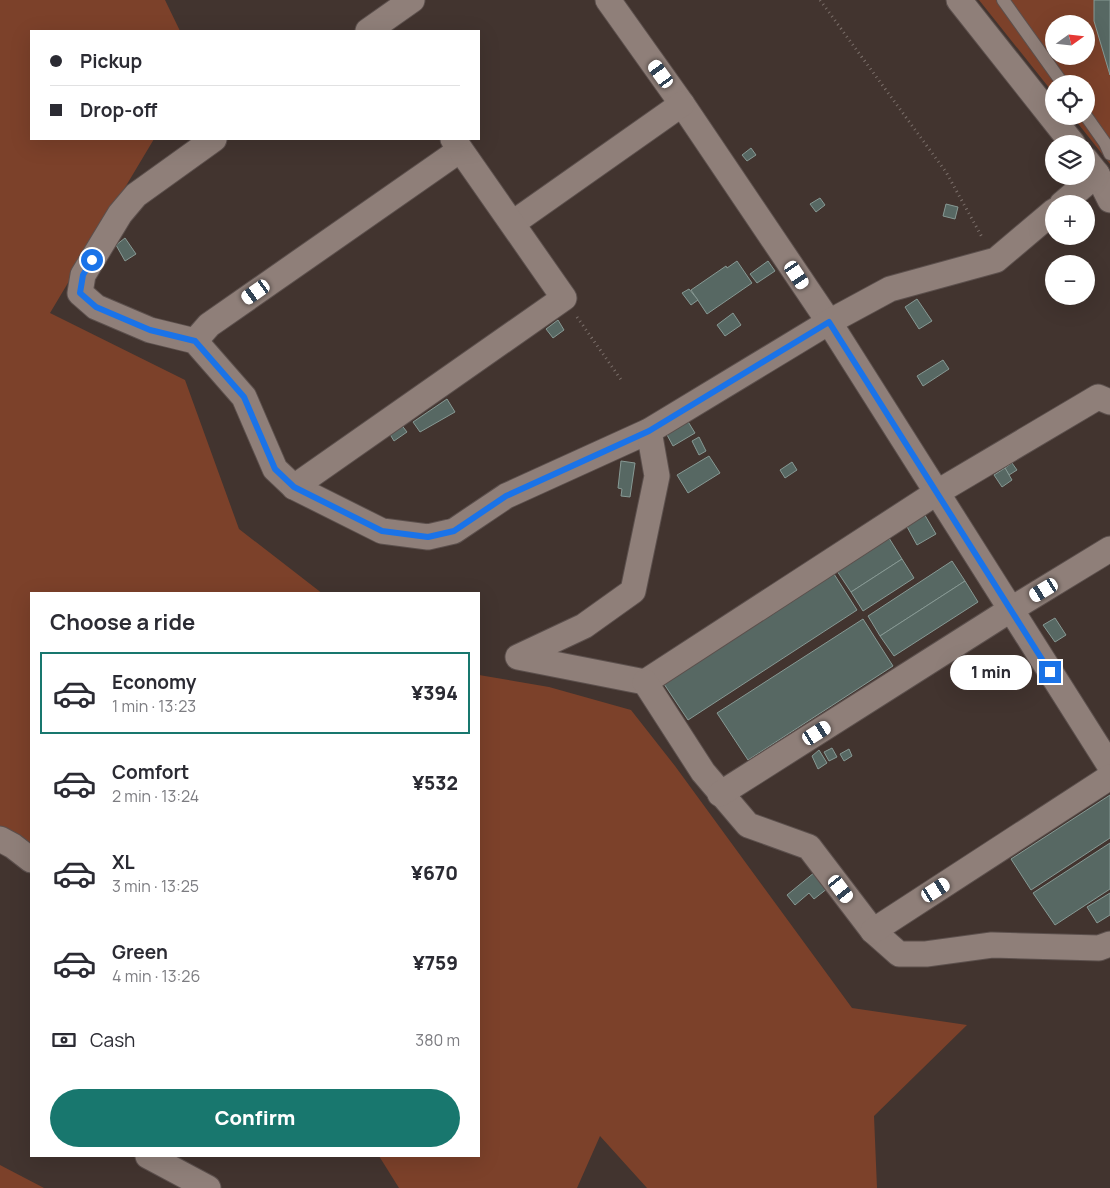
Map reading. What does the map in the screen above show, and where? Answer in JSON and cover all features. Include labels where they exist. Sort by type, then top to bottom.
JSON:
[{"type":"street","points":[[374,29],[412,0]]},
{"type":"street","points":[[608,0],[682,104],[829,322],[1110,766]]},
{"type":"street","points":[[959,0],[1066,135]]},
{"type":"street","points":[[513,224],[682,104]]},
{"type":"street","points":[[213,140],[136,195],[120,214],[83,275],[80,293],[96,307],[150,330],[195,341],[244,397],[275,469],[294,487],[382,531],[428,537],[454,531],[506,496],[649,431],[829,322],[890,289],[996,260],[1045,219]]},
{"type":"street","points":[[195,341],[209,325],[456,144],[564,298],[294,487]]},
{"type":"street","points":[[1098,163],[1110,200]]},
{"type":"street","points":[[1070,195],[1098,163]]},
{"type":"street","points":[[649,431],[656,476],[633,591],[584,626],[518,657],[645,682],[936,493],[1098,397],[1110,402]]},
{"type":"street","points":[[720,794],[1010,610],[1110,549]]},
{"type":"street","points":[[645,682],[703,772],[748,826],[809,847],[873,932],[899,954],[926,954],[992,945],[1100,948],[1110,944]]},
{"type":"street","points":[[873,932],[1110,777]]},
{"type":"street","points":[[0,839],[30,859]]},
{"type":"street","points":[[150,1157],[208,1188]]},
{"type":"lane","points":[[1002,0],[1056,75]]},
{"type":"lane","points":[[1092,125],[1105,143],[1098,163]]},
{"type":"path","points":[[820,0],[946,172],[996,260]]},
{"type":"path","points":[[564,298],[622,381]]},
{"type":"shaded area","points":[[0,0],[165,0],[180,30],[30,30],[30,140],[153,140],[50,313],[185,380],[239,529],[320,592],[30,592],[30,855],[0,832]]},
{"type":"shaded area","points":[[979,0],[1110,0],[1110,164],[1095,145],[1095,135],[1087,135],[1079,125],[1095,125],[1095,75],[1045,75],[1045,83]]},
{"type":"shaded area","points":[[480,675],[549,687],[631,710],[675,766],[852,1008],[967,1025],[874,1116],[877,1188],[647,1188],[600,1136],[577,1188],[399,1188],[380,1157],[480,1157]]},
{"type":"shaded area","points":[[0,1165],[44,1188],[0,1188]]},
{"type":"building","points":[[1094,0],[1110,0],[1110,75],[1095,24]]},
{"type":"building","points":[[751,148],[756,155],[747,161],[742,155]]},
{"type":"building","points":[[820,198],[825,205],[816,212],[810,204]]},
{"type":"building","points":[[946,204],[958,207],[955,219],[943,216]]},
{"type":"building","points":[[125,238],[136,254],[125,261],[116,245]]},
{"type":"building","points":[[737,261],[752,283],[707,314],[691,290],[726,266],[727,268]]},
{"type":"building","points":[[768,261],[775,271],[757,283],[750,274]]},
{"type":"building","points":[[689,289],[698,300],[691,305],[682,293]]},
{"type":"building","points":[[917,299],[932,321],[919,329],[905,307]]},
{"type":"building","points":[[733,313],[741,325],[725,336],[717,325]]},
{"type":"building","points":[[558,320],[564,330],[553,338],[546,329]]},
{"type":"building","points":[[943,360],[949,369],[923,386],[917,376]]},
{"type":"building","points":[[447,399],[455,412],[420,432],[413,422]]},
{"type":"building","points":[[687,420],[695,433],[673,446],[666,433]]},
{"type":"building","points":[[400,423],[407,432],[394,441],[388,431]]},
{"type":"building","points":[[699,437],[706,451],[699,455],[692,441]]},
{"type":"building","points":[[709,456],[720,473],[688,493],[677,475]]},
{"type":"building","points":[[621,461],[635,463],[630,497],[621,496],[622,489],[618,488]]},
{"type":"building","points":[[792,462],[797,470],[785,478],[780,470]]},
{"type":"building","points":[[1012,463],[1017,470],[1009,475],[1005,468]]},
{"type":"building","points":[[1005,468],[1012,480],[1002,487],[994,475]]},
{"type":"building","points":[[923,512],[936,534],[917,545],[905,523]]},
{"type":"building","points":[[889,538],[902,559],[851,592],[837,571]]},
{"type":"building","points":[[902,559],[914,578],[863,611],[851,592]]},
{"type":"building","points":[[952,561],[965,581],[880,636],[868,616]]},
{"type":"building","points":[[834,574],[857,610],[688,720],[664,684]]},
{"type":"building","points":[[965,581],[978,602],[894,656],[880,636]]},
{"type":"building","points":[[1055,618],[1066,635],[1055,642],[1043,625]]},
{"type":"building","points":[[863,619],[893,666],[748,760],[717,713]]},
{"type":"building","points":[[832,748],[837,757],[829,761],[824,752]]},
{"type":"building","points":[[849,749],[852,756],[844,761],[840,754]]},
{"type":"building","points":[[819,750],[827,763],[818,769],[812,756]]},
{"type":"building","points":[[1110,795],[1110,838],[1031,890],[1011,859]]},
{"type":"building","points":[[1110,843],[1110,889],[1055,925],[1033,893]]},
{"type":"building","points":[[815,872],[828,888],[814,899],[809,893],[795,905],[787,895]]},
{"type":"building","points":[[1110,893],[1110,915],[1097,923],[1087,907]]},
{"type":"route","points":[[92,260],[83,275],[80,293],[96,307],[150,330],[195,341],[244,397],[275,469],[294,487],[382,531],[428,537],[454,531],[506,496],[649,431],[829,322],[1050,672]]}]
